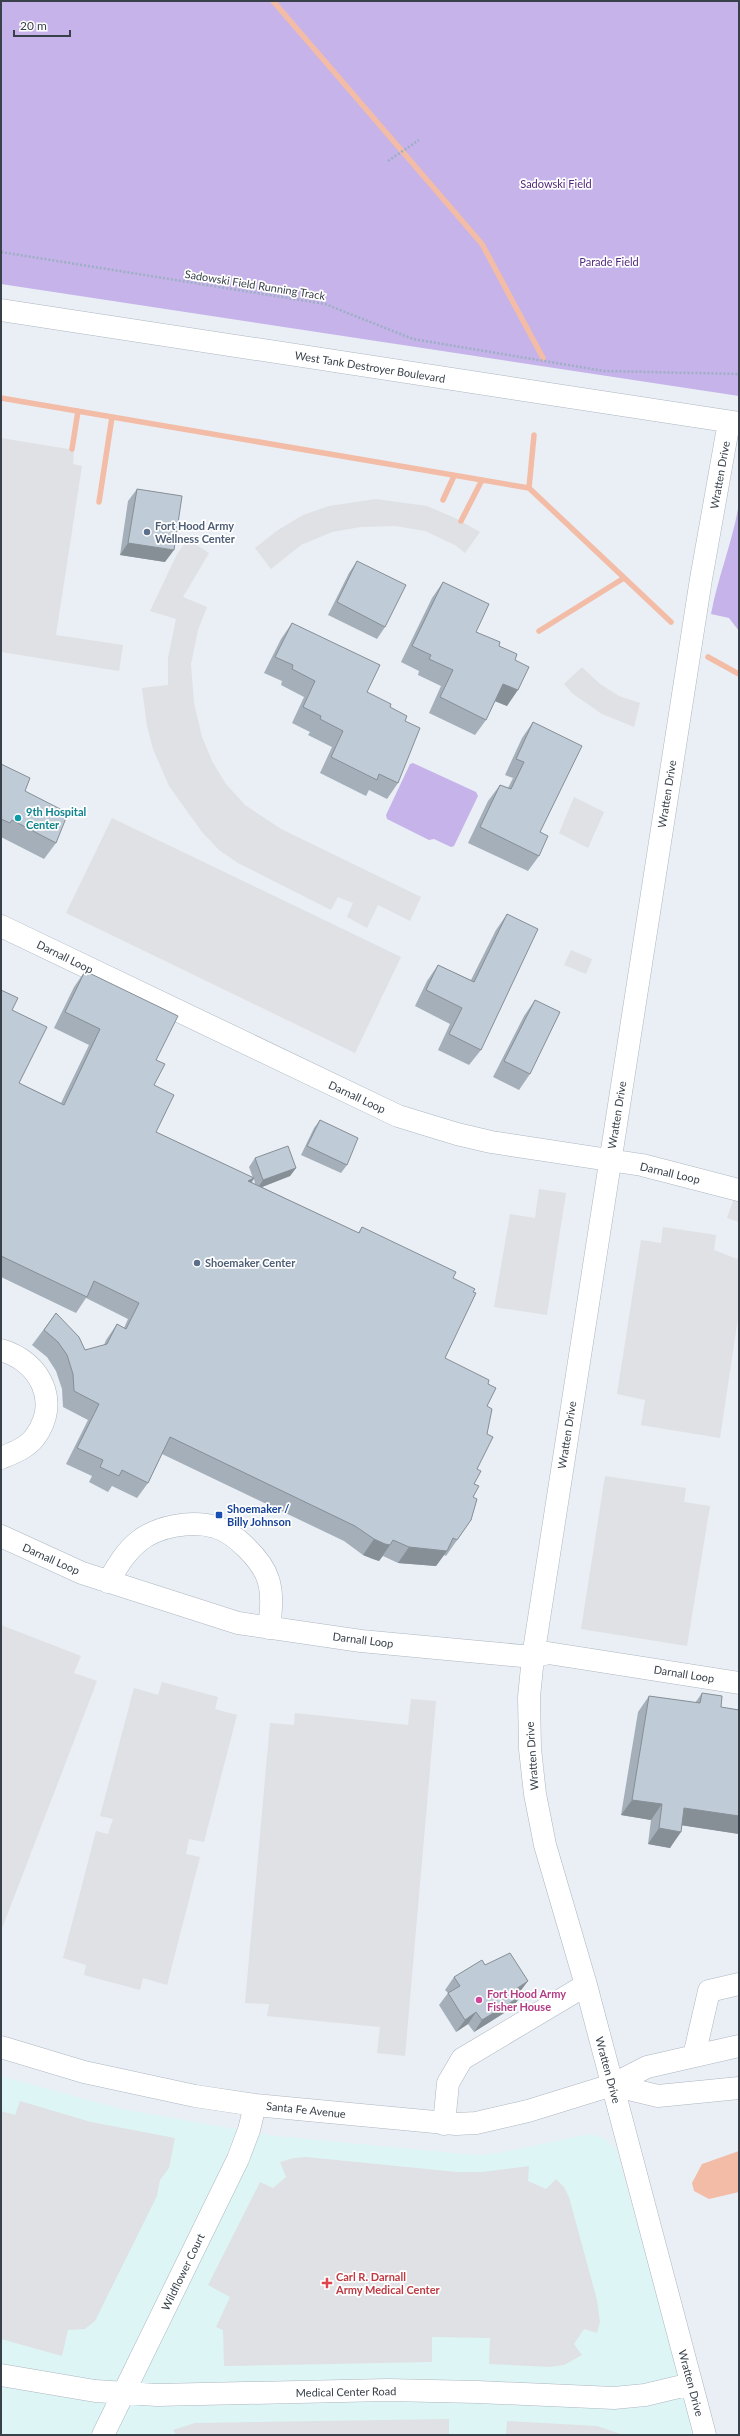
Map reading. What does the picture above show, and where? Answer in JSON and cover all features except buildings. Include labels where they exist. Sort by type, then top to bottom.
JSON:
[{"type":"street","name":"West Tank Destroyer Boulevard","points":[[1,310],[734,422]]},
{"type":"street","name":"Wratten Drive","points":[[705,2435],[586,1985],[545,1845],[535,1794],[529,1697],[533,1658],[701,579],[734,422]]},
{"type":"street","name":"Darnall Loop","points":[[1,926],[398,1116],[457,1134],[491,1142],[680,1174],[739,1190]]},
{"type":"street","points":[[1,1350],[16,1354],[31,1367],[42,1381],[46,1401],[43,1421],[35,1437],[21,1449],[1,1458]]},
{"type":"street","points":[[108,1582],[124,1555],[140,1540],[167,1527],[195,1524],[214,1526],[224,1531],[254,1554],[268,1578],[271,1605],[269,1628]]},
{"type":"street","name":"Darnall Loop","points":[[1,1536],[82,1573],[238,1623],[361,1640],[533,1658],[548,1653],[739,1683]]},
{"type":"street","points":[[694,2056],[709,1991],[739,1984]]},
{"type":"street","points":[[444,2124],[448,2083],[462,2059],[586,1985]]},
{"type":"street","name":"Santa Fe Avenue","points":[[1,2047],[132,2084],[255,2105],[444,2124],[476,2123],[500,2118],[612,2085],[647,2068],[739,2046]]},
{"type":"street","points":[[612,2085],[658,2096],[739,2088]]},
{"type":"street","name":"Wildflower Court","points":[[103,2435],[238,2159],[249,2130],[255,2105]]},
{"type":"street","name":"Medical Center Road","points":[[1,2375],[55,2386],[123,2394],[174,2395],[387,2390],[478,2392],[614,2398],[645,2395],[691,2384]]},
{"type":"path","points":[[388,161],[419,140]]},
{"type":"path","name":"Sadowski Field Running Track","points":[[1,252],[325,304],[413,339],[604,371],[739,374]]},
{"type":"shaded area","points":[[1,438],[74,450],[73,464],[82,466],[56,635],[123,645],[119,671],[1,652]]},
{"type":"shaded area","points":[[376,499],[427,506],[455,518],[480,532],[465,553],[455,545],[425,531],[395,526],[361,527],[332,532],[301,545],[271,569],[255,548],[278,530],[303,515],[329,506]]},
{"type":"shaded area","points":[[188,539],[209,553],[183,597],[207,607],[198,630],[191,664],[194,703],[202,737],[213,763],[226,784],[245,805],[281,829],[421,897],[410,921],[378,905],[367,928],[347,917],[353,903],[338,897],[331,910],[238,863],[219,850],[202,832],[169,786],[153,749],[147,726],[142,688],[168,685],[168,658],[176,619],[150,611],[177,554]]},
{"type":"shaded area","points":[[582,667],[600,684],[619,696],[640,703],[634,727],[602,714],[573,694],[564,684]]},
{"type":"shaded area","points":[[574,797],[604,812],[588,848],[559,833]]},
{"type":"shaded area","points":[[112,818],[401,957],[355,1053],[66,913]]},
{"type":"shaded area","points":[[571,950],[592,959],[586,974],[564,965]]},
{"type":"shaded area","points":[[539,1189],[566,1193],[547,1315],[494,1307],[510,1214],[535,1218]]},
{"type":"shaded area","points":[[737,1190],[739,1190],[739,1222],[727,1218]]},
{"type":"shaded area","points":[[663,1227],[716,1235],[714,1250],[737,1259],[739,1257],[739,1311],[720,1438],[641,1425],[645,1400],[617,1394],[641,1240],[661,1243]]},
{"type":"shaded area","points":[[605,1476],[686,1488],[684,1502],[710,1506],[687,1646],[581,1629]]},
{"type":"shaded area","points":[[1,1625],[81,1656],[74,1673],[97,1681],[1,1931]]},
{"type":"shaded area","points":[[162,1682],[218,1697],[215,1709],[237,1715],[204,1842],[189,1839],[186,1854],[200,1857],[167,1985],[143,1978],[140,1990],[84,1975],[86,1965],[63,1958],[96,1831],[108,1834],[113,1819],[100,1816],[134,1688],[158,1695]]},
{"type":"shaded area","points":[[411,1699],[436,1701],[405,2056],[377,2053],[380,2027],[267,2016],[269,2004],[245,2003],[270,1723],[294,1725],[295,1713],[408,1725]]},
{"type":"shaded area","name":"Carl R. Darnall Army Medical Center","points":[[1,2076],[121,2109],[276,2136],[476,2155],[499,2153],[590,2134],[604,2138],[616,2149],[695,2435],[1,2435]]},
{"type":"shaded area","points":[[20,2101],[91,2122],[175,2138],[169,2168],[160,2180],[157,2196],[95,2321],[85,2329],[68,2330],[62,2356],[1,2339],[1,2111],[15,2115]]},
{"type":"shaded area","points":[[739,2151],[739,2192],[709,2199],[694,2191],[692,2183],[702,2164]]},
{"type":"shaded area","points":[[306,2157],[457,2172],[482,2172],[529,2166],[528,2181],[546,2189],[556,2179],[564,2187],[569,2197],[597,2300],[600,2322],[597,2333],[584,2329],[574,2344],[582,2355],[564,2365],[550,2367],[489,2364],[490,2338],[432,2337],[432,2362],[224,2366],[223,2330],[216,2327],[230,2297],[208,2285],[260,2182],[273,2188],[286,2177],[280,2162],[294,2158]]},
{"type":"shaded area","points":[[449,2419],[449,2435],[176,2435],[173,2430],[195,2423]]},
{"type":"shaded area","points":[[507,2421],[597,2426],[621,2434],[506,2435]]},
{"type":"green space","name":"Sadowski Field","points":[[1,1],[739,1],[739,396],[1,284]]},
{"type":"green space","points":[[739,503],[739,631],[729,618],[711,614]]},
{"type":"green space","points":[[413,763],[476,792],[478,796],[454,846],[451,847],[434,839],[429,840],[387,819],[386,815],[410,764]]},
{"type":"waterway","points":[[273,1],[482,244],[543,358]]},
{"type":"waterway","points":[[1,398],[529,488],[671,622]]},
{"type":"waterway","points":[[72,449],[78,411]]},
{"type":"waterway","points":[[99,502],[112,417]]},
{"type":"waterway","points":[[529,488],[534,435]]},
{"type":"waterway","points":[[443,500],[454,476]]},
{"type":"waterway","points":[[461,521],[482,480]]},
{"type":"waterway","points":[[539,631],[624,578]]},
{"type":"waterway","points":[[708,657],[739,674]]},
{"type":"place","name":"Fort Hood Army Wellness Center","points":[[147,532]]},
{"type":"place","name":"9th Hospital Center","points":[[18,818]]},
{"type":"place","name":"Shoemaker Center","points":[[197,1263]]},
{"type":"place","name":"Shoemaker / Billy Johnson","points":[[219,1515]]},
{"type":"place","name":"Fort Hood Army Fisher House","points":[[479,2000]]},
{"type":"place","name":"Carl R. Darnall Army Medical Center","points":[[327,2283]]},
{"type":"park label","name":"Parade Field","points":[[609,262]]}]
